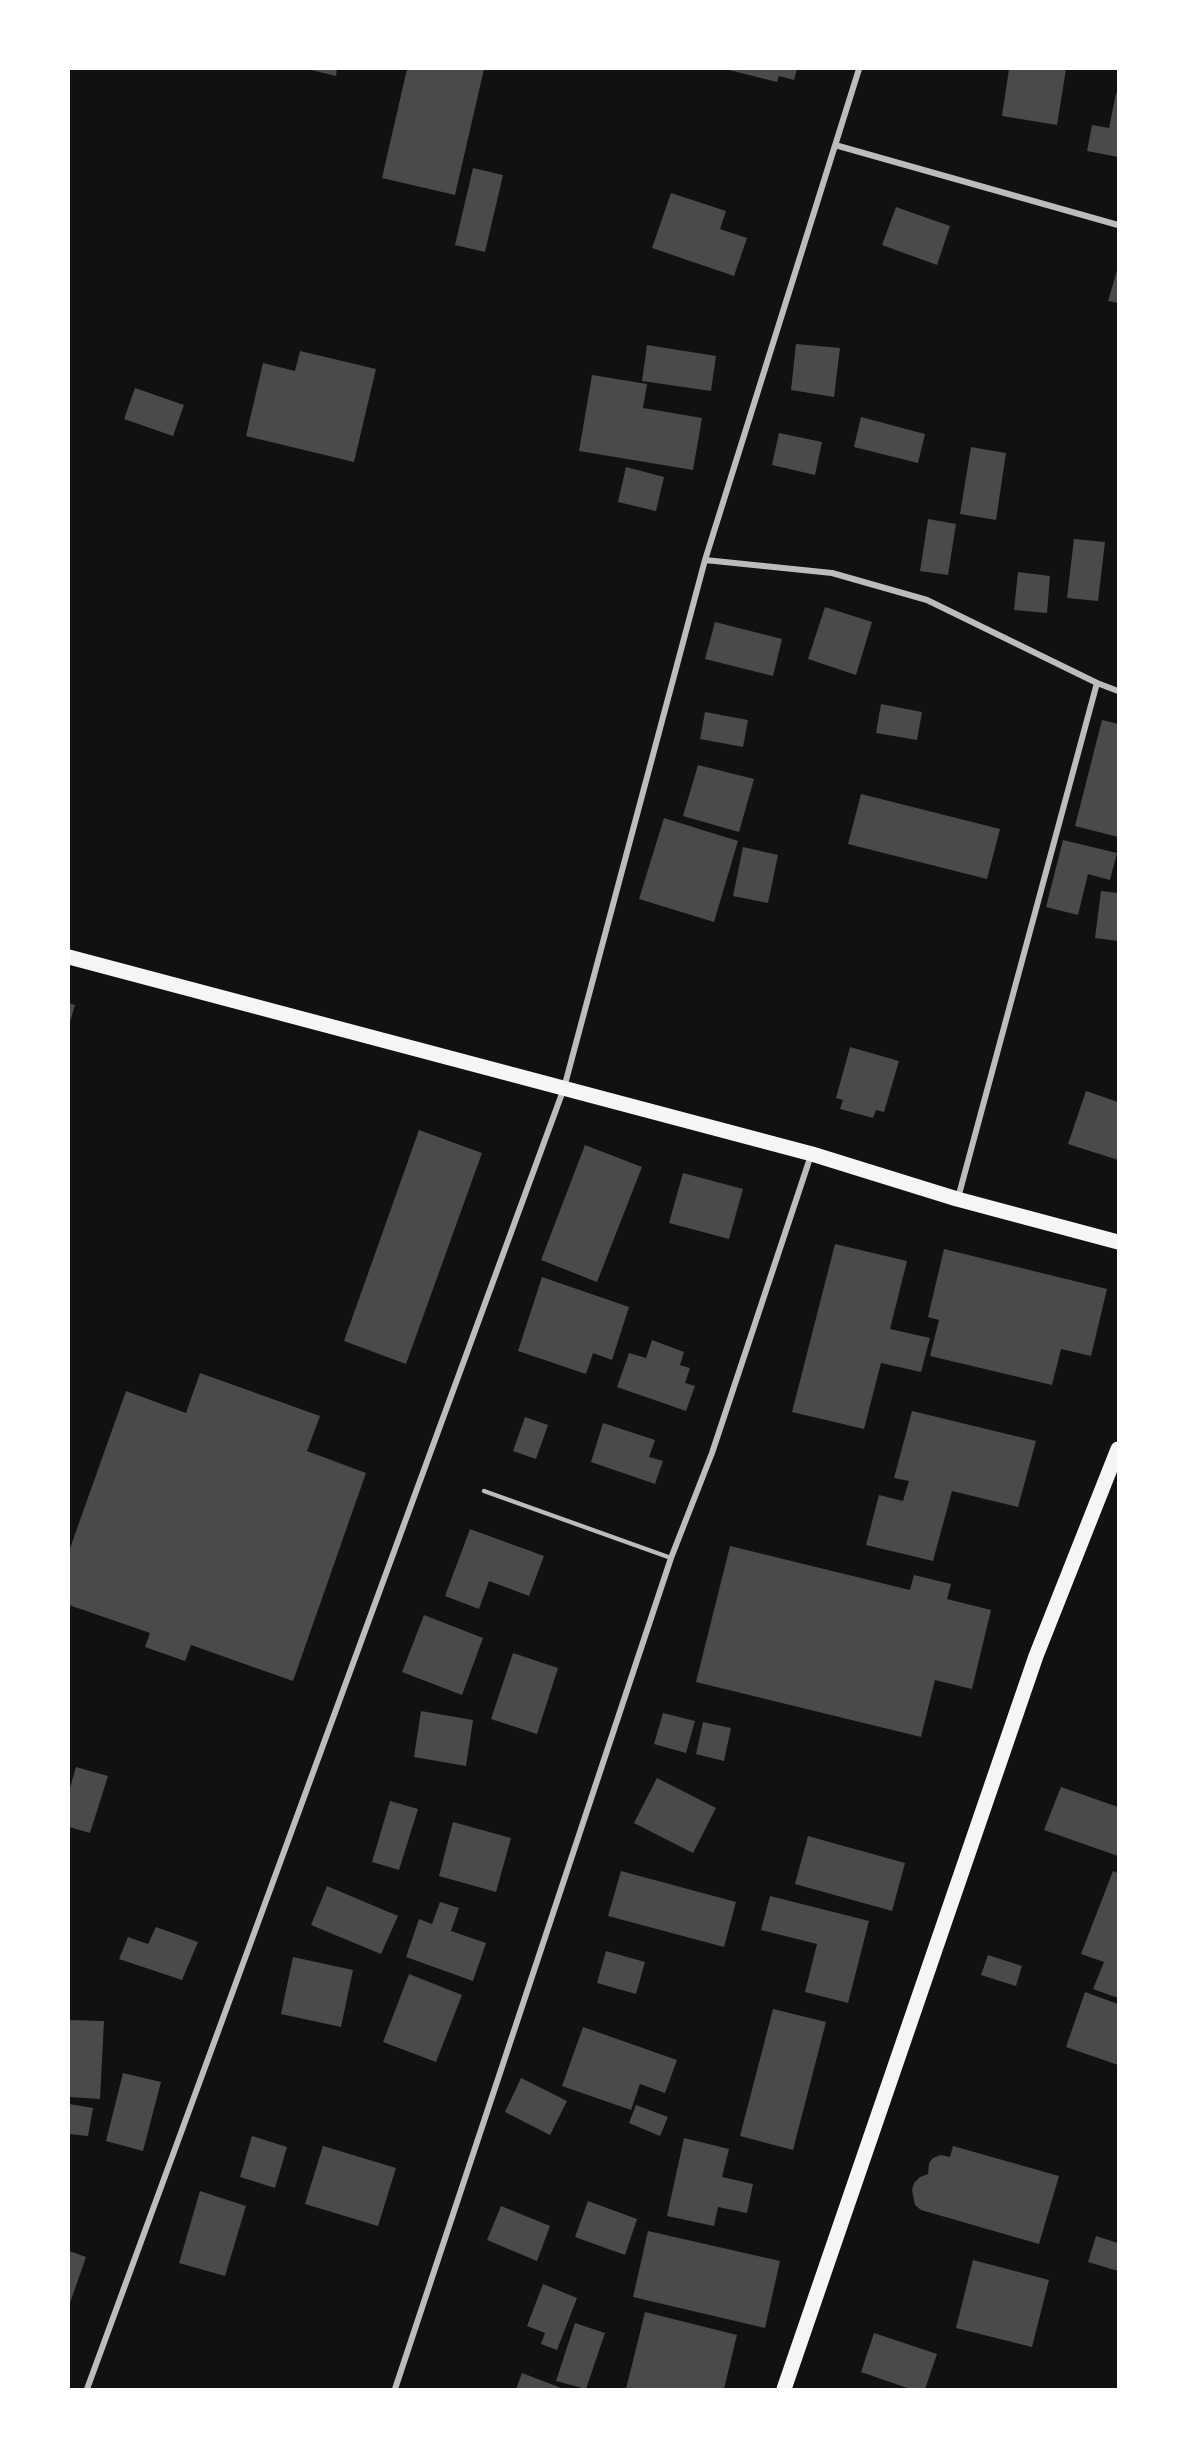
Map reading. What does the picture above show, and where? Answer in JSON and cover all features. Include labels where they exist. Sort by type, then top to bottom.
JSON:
[{"type":"main road","points":[[69,957],[812,1154],[957,1199],[1118,1242]]},
{"type":"main road","points":[[784,2389],[1036,1656],[1118,1449]]},
{"type":"street","points":[[87,2389],[564,1088],[705,560],[859,69]]},
{"type":"street","points":[[835,145],[1118,225]]},
{"type":"street","points":[[705,560],[832,573],[927,600],[1097,683],[1118,691]]},
{"type":"street","points":[[957,1199],[1097,683]]},
{"type":"street","points":[[395,2389],[671,1558],[712,1453],[812,1154]]},
{"type":"lane","points":[[484,1491],[671,1558]]},
{"type":"building","points":[[307,69],[337,69],[336,76]]},
{"type":"building","points":[[407,69],[484,69],[455,195],[382,178]]},
{"type":"building","points":[[725,69],[797,69],[794,80],[779,76],[777,82]]},
{"type":"building","points":[[1009,69],[1066,69],[1057,125],[1002,116]]},
{"type":"building","points":[[1116,93],[1118,94],[1118,157],[1087,151],[1092,125],[1109,128]]},
{"type":"building","points":[[473,168],[503,175],[485,252],[455,245]]},
{"type":"building","points":[[671,193],[726,211],[720,229],[747,238],[734,276],[652,248]]},
{"type":"building","points":[[896,207],[950,226],[937,265],[882,245]]},
{"type":"building","points":[[1118,267],[1118,303],[1108,301]]},
{"type":"building","points":[[796,344],[840,348],[834,397],[791,390]]},
{"type":"building","points":[[647,345],[716,356],[711,391],[642,381]]},
{"type":"building","points":[[300,351],[376,369],[354,462],[246,436],[263,363],[295,371]]},
{"type":"building","points":[[592,375],[647,384],[643,408],[702,418],[693,470],[579,451]]},
{"type":"building","points":[[135,388],[184,405],[173,436],[124,419]]},
{"type":"building","points":[[861,417],[925,434],[918,463],[854,447]]},
{"type":"building","points":[[779,433],[822,442],[815,475],[772,465]]},
{"type":"building","points":[[971,447],[1006,453],[996,520],[960,514]]},
{"type":"building","points":[[626,467],[664,477],[656,511],[618,502]]},
{"type":"building","points":[[928,519],[956,524],[948,575],[920,571]]},
{"type":"building","points":[[1074,539],[1105,542],[1098,601],[1067,598]]},
{"type":"building","points":[[1018,572],[1050,576],[1047,613],[1014,610]]},
{"type":"building","points":[[825,607],[872,622],[856,675],[808,659]]},
{"type":"building","points":[[715,622],[782,639],[773,676],[705,659]]},
{"type":"building","points":[[881,704],[922,712],[917,740],[876,733]]},
{"type":"building","points":[[705,712],[748,720],[743,747],[700,739]]},
{"type":"building","points":[[1102,720],[1118,724],[1118,837],[1075,826]]},
{"type":"building","points":[[698,765],[754,779],[739,832],[683,816]]},
{"type":"building","points":[[861,794],[1000,829],[987,879],[848,844]]},
{"type":"building","points":[[664,818],[738,841],[714,922],[639,899]]},
{"type":"building","points":[[1063,840],[1117,853],[1110,880],[1088,874],[1078,915],[1046,907]]},
{"type":"building","points":[[743,847],[778,855],[768,903],[733,896]]},
{"type":"building","points":[[1101,891],[1118,893],[1118,941],[1095,938]]},
{"type":"building","points":[[69,1003],[75,1005],[70,1022],[69,1022]]},
{"type":"building","points":[[850,1047],[899,1061],[884,1112],[876,1110],[873,1118],[840,1109],[843,1100],[836,1098]]},
{"type":"building","points":[[1086,1091],[1118,1102],[1118,1160],[1068,1144]]},
{"type":"building","points":[[419,1130],[482,1153],[406,1364],[344,1341]]},
{"type":"building","points":[[585,1145],[642,1167],[597,1282],[541,1260]]},
{"type":"building","points":[[683,1173],[743,1189],[729,1239],[669,1223]]},
{"type":"building","points":[[835,1244],[907,1261],[890,1329],[930,1338],[921,1372],[881,1363],[864,1429],[792,1412]]},
{"type":"building","points":[[944,1249],[1107,1289],[1091,1356],[1061,1349],[1052,1385],[930,1356],[939,1320],[928,1317]]},
{"type":"building","points":[[542,1277],[629,1307],[612,1360],[593,1353],[586,1374],[518,1351]]},
{"type":"building","points":[[652,1340],[684,1352],[680,1365],[690,1368],[685,1383],[695,1386],[686,1411],[617,1387],[629,1353],[646,1358]]},
{"type":"building","points":[[200,1373],[320,1416],[307,1451],[366,1473],[293,1681],[191,1645],[185,1661],[145,1647],[150,1633],[69,1605],[69,1551],[126,1391],[186,1413]]},
{"type":"building","points":[[912,1411],[1036,1441],[1018,1507],[952,1491],[933,1561],[866,1545],[879,1495],[903,1501],[909,1481],[894,1478]]},
{"type":"building","points":[[525,1417],[548,1425],[536,1459],[513,1451]]},
{"type":"building","points":[[603,1423],[655,1440],[649,1457],[663,1461],[655,1484],[591,1462]]},
{"type":"building","points":[[470,1529],[544,1556],[529,1596],[489,1581],[479,1609],[445,1596]]},
{"type":"building","points":[[730,1546],[910,1590],[914,1575],[951,1584],[947,1599],[991,1610],[972,1689],[935,1680],[921,1737],[696,1682]]},
{"type":"building","points":[[424,1615],[483,1638],[462,1695],[402,1672]]},
{"type":"building","points":[[513,1653],[558,1668],[537,1734],[491,1719]]},
{"type":"building","points":[[421,1711],[473,1720],[466,1766],[414,1757]]},
{"type":"building","points":[[663,1713],[695,1721],[686,1753],[654,1744]]},
{"type":"building","points":[[703,1722],[731,1728],[724,1761],[696,1754]]},
{"type":"building","points":[[76,1767],[108,1776],[90,1833],[69,1827],[69,1791]]},
{"type":"building","points":[[657,1778],[716,1808],[693,1853],[634,1823]]},
{"type":"building","points":[[1061,1787],[1118,1807],[1118,1856],[1044,1830]]},
{"type":"building","points":[[390,1801],[418,1809],[399,1870],[372,1862]]},
{"type":"building","points":[[453,1822],[511,1838],[496,1892],[439,1876]]},
{"type":"building","points":[[808,1836],[905,1863],[892,1911],[795,1884]]},
{"type":"building","points":[[621,1871],[736,1902],[724,1947],[608,1916]]},
{"type":"building","points":[[1113,1871],[1118,1873],[1118,1998],[1093,1989],[1104,1962],[1081,1954]]},
{"type":"building","points":[[327,1886],[398,1916],[381,1954],[311,1925]]},
{"type":"building","points":[[770,1896],[869,1921],[848,2003],[805,1992],[817,1944],[761,1930]]},
{"type":"building","points":[[440,1902],[459,1908],[451,1931],[486,1943],[473,1981],[406,1957],[419,1919],[432,1924]]},
{"type":"building","points":[[156,1927],[198,1942],[182,1980],[119,1959],[128,1937],[148,1944]]},
{"type":"building","points":[[606,1951],[645,1962],[636,1994],[597,1983]]},
{"type":"building","points":[[988,1955],[1022,1966],[1016,1986],[981,1975]]},
{"type":"building","points":[[293,1957],[353,1970],[341,2027],[281,2014]]},
{"type":"building","points":[[409,1974],[462,1995],[436,2062],[383,2042]]},
{"type":"building","points":[[1085,1992],[1118,2004],[1118,2065],[1066,2047]]},
{"type":"building","points":[[773,2009],[826,2022],[793,2150],[740,2136]]},
{"type":"building","points":[[69,2020],[104,2021],[100,2099],[69,2097]]},
{"type":"building","points":[[583,2027],[677,2060],[665,2093],[640,2084],[631,2110],[562,2086]]},
{"type":"building","points":[[123,2073],[161,2082],[143,2151],[106,2141]]},
{"type":"building","points":[[521,2078],[567,2101],[550,2135],[505,2112]]},
{"type":"building","points":[[69,2104],[93,2108],[88,2136],[69,2134]]},
{"type":"building","points":[[636,2105],[668,2117],[660,2136],[629,2123]]},
{"type":"building","points":[[252,2136],[287,2147],[275,2188],[240,2177]]},
{"type":"building","points":[[684,2138],[729,2149],[722,2177],[753,2184],[747,2213],[718,2207],[714,2226],[667,2216]]},
{"type":"building","points":[[323,2146],[396,2168],[378,2226],[305,2204]]},
{"type":"building","points":[[953,2146],[1059,2176],[1039,2244],[921,2210],[915,2205],[912,2190],[914,2183],[920,2177],[928,2174],[929,2163],[933,2158],[941,2155],[950,2157]]},
{"type":"building","points":[[200,2191],[246,2206],[225,2276],[179,2263]]},
{"type":"building","points":[[588,2201],[637,2219],[625,2255],[575,2237]]},
{"type":"building","points":[[501,2206],[550,2226],[537,2261],[487,2240]]},
{"type":"building","points":[[648,2231],[780,2261],[765,2328],[633,2297]]},
{"type":"building","points":[[1096,2236],[1118,2243],[1118,2271],[1088,2262]]},
{"type":"building","points":[[69,2251],[86,2257],[69,2306]]},
{"type":"building","points":[[973,2260],[1049,2280],[1032,2347],[956,2328]]},
{"type":"building","points":[[543,2284],[577,2298],[557,2350],[541,2344],[545,2333],[527,2326]]},
{"type":"building","points":[[645,2312],[737,2335],[724,2389],[626,2389]]},
{"type":"building","points":[[575,2323],[605,2333],[586,2389],[556,2381]]},
{"type":"building","points":[[874,2333],[937,2354],[925,2389],[910,2389],[861,2372]]},
{"type":"building","points":[[522,2373],[564,2389],[516,2389]]}]
